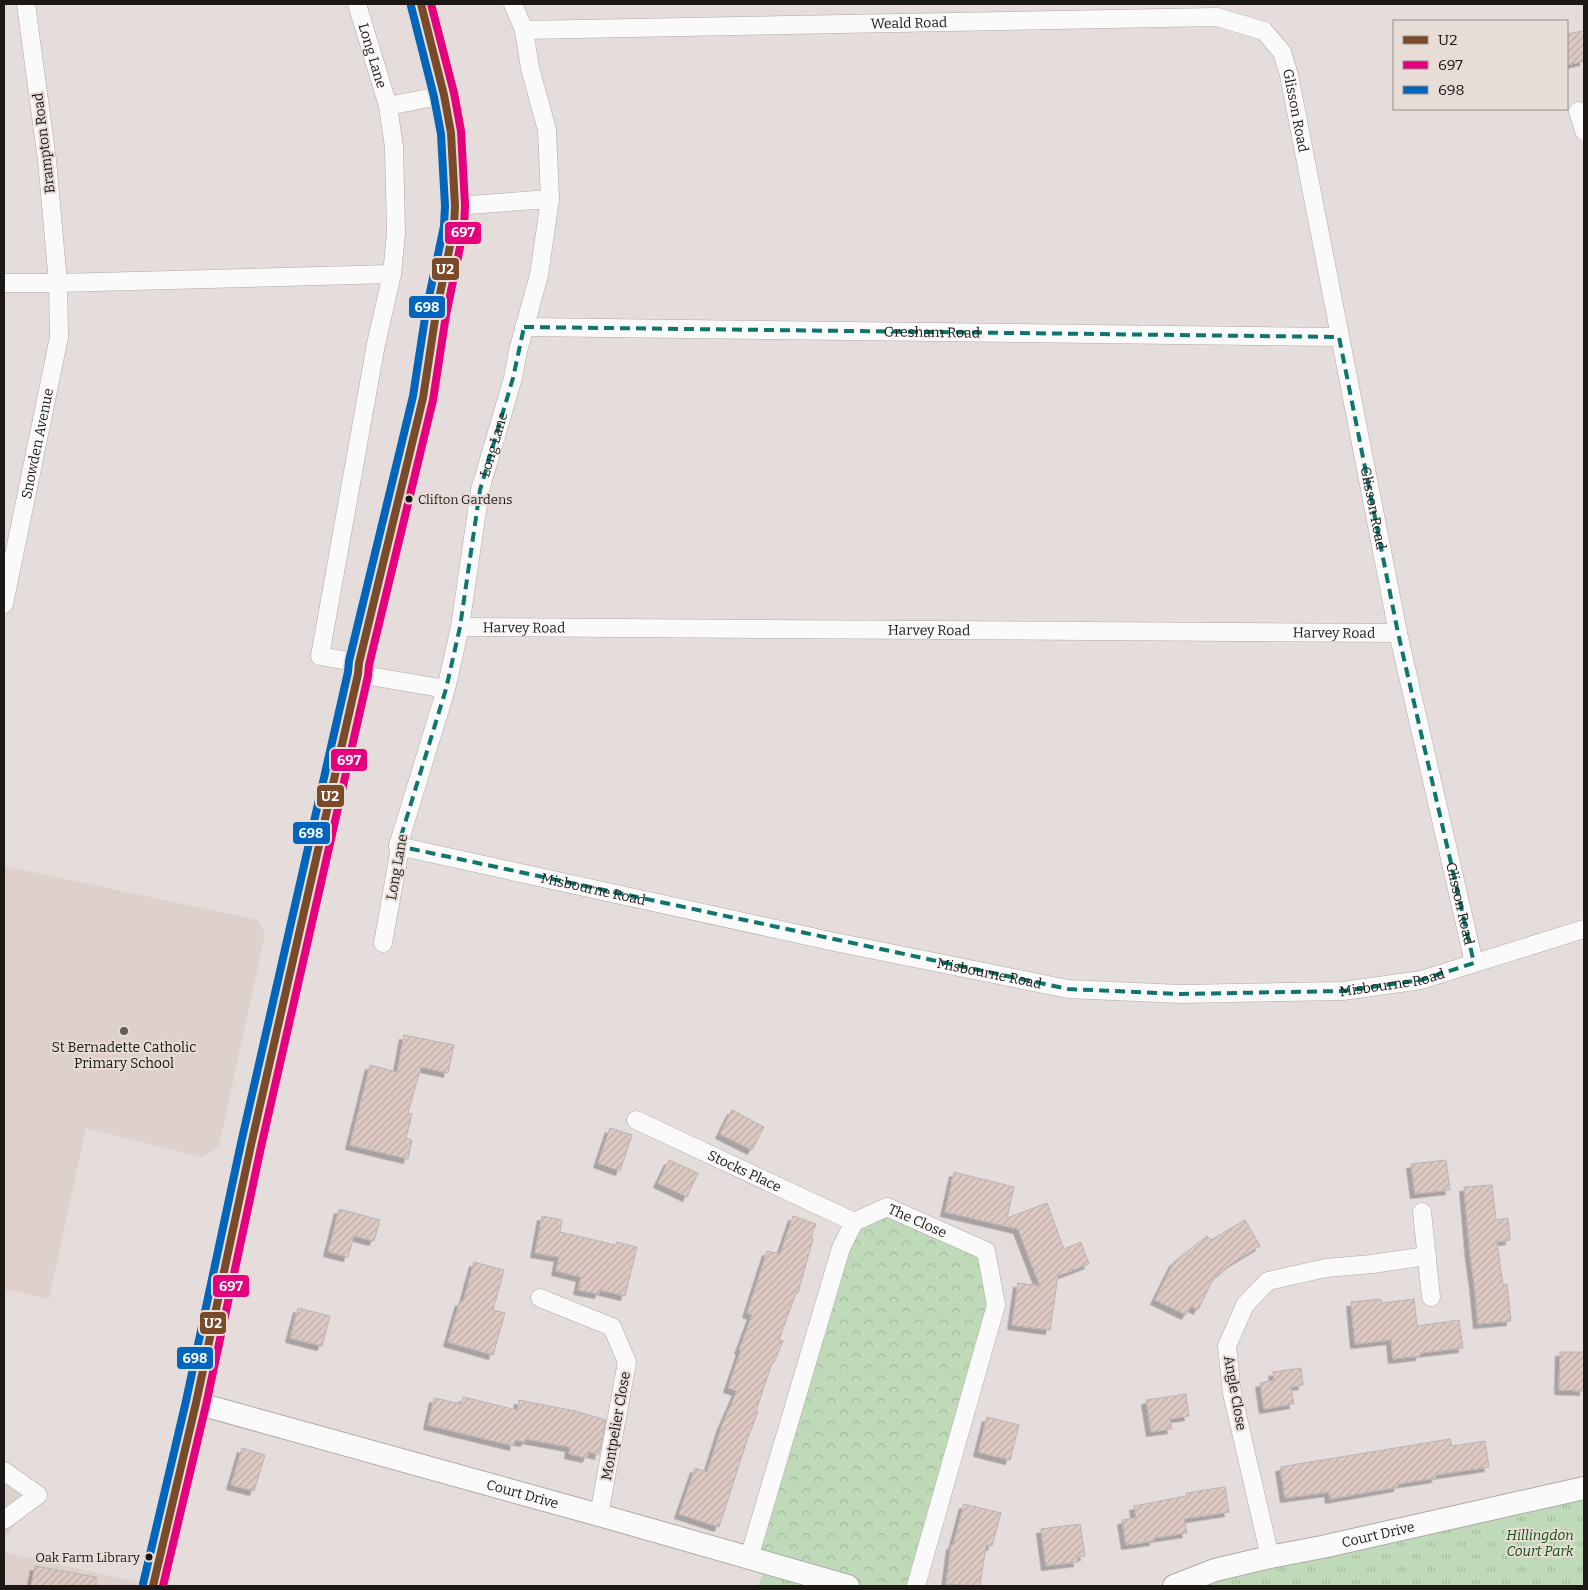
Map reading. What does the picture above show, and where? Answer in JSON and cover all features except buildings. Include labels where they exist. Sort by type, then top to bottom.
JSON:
[{"type":"main road","points":[[153,1586],[196,1403],[251,1145],[358,668],[423,398],[436,313],[454,227],[456,206],[451,133],[444,95],[421,4]]},
{"type":"street","name":"Brampton Road","points":[[26,4],[47,160],[58,283]]},
{"type":"street","name":"Long Lane","points":[[357,4],[388,106],[394,147],[396,233],[392,274],[376,344],[320,656],[358,668]]},
{"type":"street","name":"Long Lane","points":[[382,943],[399,854],[398,846],[446,689],[460,627],[480,490],[513,378],[524,327],[539,274],[550,199],[547,130],[530,68],[524,30],[513,4]]},
{"type":"street","name":"Weald Road","points":[[524,30],[1217,17],[1264,31],[1282,52]]},
{"type":"street","name":"Glisson Road","points":[[1282,52],[1289,75],[1398,633],[1474,963]]},
{"type":"street","name":"Long Lane","points":[[388,106],[444,95]]},
{"type":"street","points":[[1578,111],[1584,131]]},
{"type":"street","points":[[456,206],[550,199]]},
{"type":"street","points":[[4,283],[392,274]]},
{"type":"street","name":"Snowden Avenue","points":[[4,604],[59,337],[58,283]]},
{"type":"street","name":"Gresham Road","points":[[524,327],[1339,337]]},
{"type":"street","name":"Harvey Road","points":[[460,627],[1398,633]]},
{"type":"street","points":[[358,668],[446,689]]},
{"type":"street","name":"Misbourne Road","points":[[398,846],[835,942],[1068,988],[1182,994],[1343,991],[1420,980],[1500,957],[1584,929]]},
{"type":"street","name":"Stocks Place","points":[[636,1120],[854,1222]]},
{"type":"street","name":"The Close","points":[[854,1222],[887,1207],[986,1251],[996,1306],[916,1586]]},
{"type":"street","points":[[1422,1212],[1431,1297]]},
{"type":"street","points":[[749,1558],[841,1248],[854,1222]]},
{"type":"street","name":"Angle Close","points":[[1270,1556],[1232,1393],[1227,1346],[1245,1305],[1268,1281],[1326,1268],[1372,1264],[1426,1256]]},
{"type":"street","name":"Montpelier Close","points":[[540,1298],[612,1327],[627,1362],[600,1514]]},
{"type":"street","name":"Court Drive","points":[[196,1403],[600,1514],[848,1586]]},
{"type":"street","points":[[4,1472],[38,1495],[4,1520]]},
{"type":"street","name":"Court Drive","points":[[1174,1586],[1215,1570],[1270,1556],[1322,1547],[1584,1488]]},
{"type":"highlighted area","points":[[524,327],[1339,337],[1398,633],[1474,963],[1421,980],[1343,991],[1181,994],[1068,989],[398,846],[446,689],[460,627],[480,490],[513,378]]},
{"type":"shaded area","name":"St Bernadette Catholic Primary School","points":[[4,866],[258,920],[265,934],[219,1146],[202,1157],[86,1128],[49,1299],[4,1289]]},
{"type":"shaded area","points":[[4,1471],[38,1495],[4,1538]]},
{"type":"shaded area","points":[[4,1552],[142,1583],[142,1586],[4,1586]]},
{"type":"green space","points":[[887,1207],[986,1251],[996,1305],[916,1586],[759,1586],[766,1561],[749,1558],[854,1222]]},
{"type":"green space","name":"Hillingdon Court Park","points":[[1584,1488],[1584,1586],[1174,1586]]},
{"type":"green space","points":[[766,1561],[848,1586],[759,1586]]},
{"type":"transit line","name":"U2","points":[[153,1586],[196,1403],[251,1145],[359,663],[423,398],[436,313],[454,227],[455,206],[451,133],[444,95],[421,4]]},
{"type":"transit line","name":"697","points":[[163,1586],[206,1405],[261,1147],[369,665],[433,400],[446,315],[464,228],[465,205],[461,131],[454,93],[431,4]]},
{"type":"transit line","name":"698","points":[[143,1584],[186,1401],[241,1143],[349,661],[413,396],[426,311],[444,226],[445,206],[441,134],[434,97],[411,6]]},
{"type":"place","name":"Clifton Gardens","points":[[409,499]]},
{"type":"place","name":"St Bernadette Catholic Primary School","points":[[124,1031]]},
{"type":"place","name":"Oak Farm Library","points":[[149,1557]]}]
